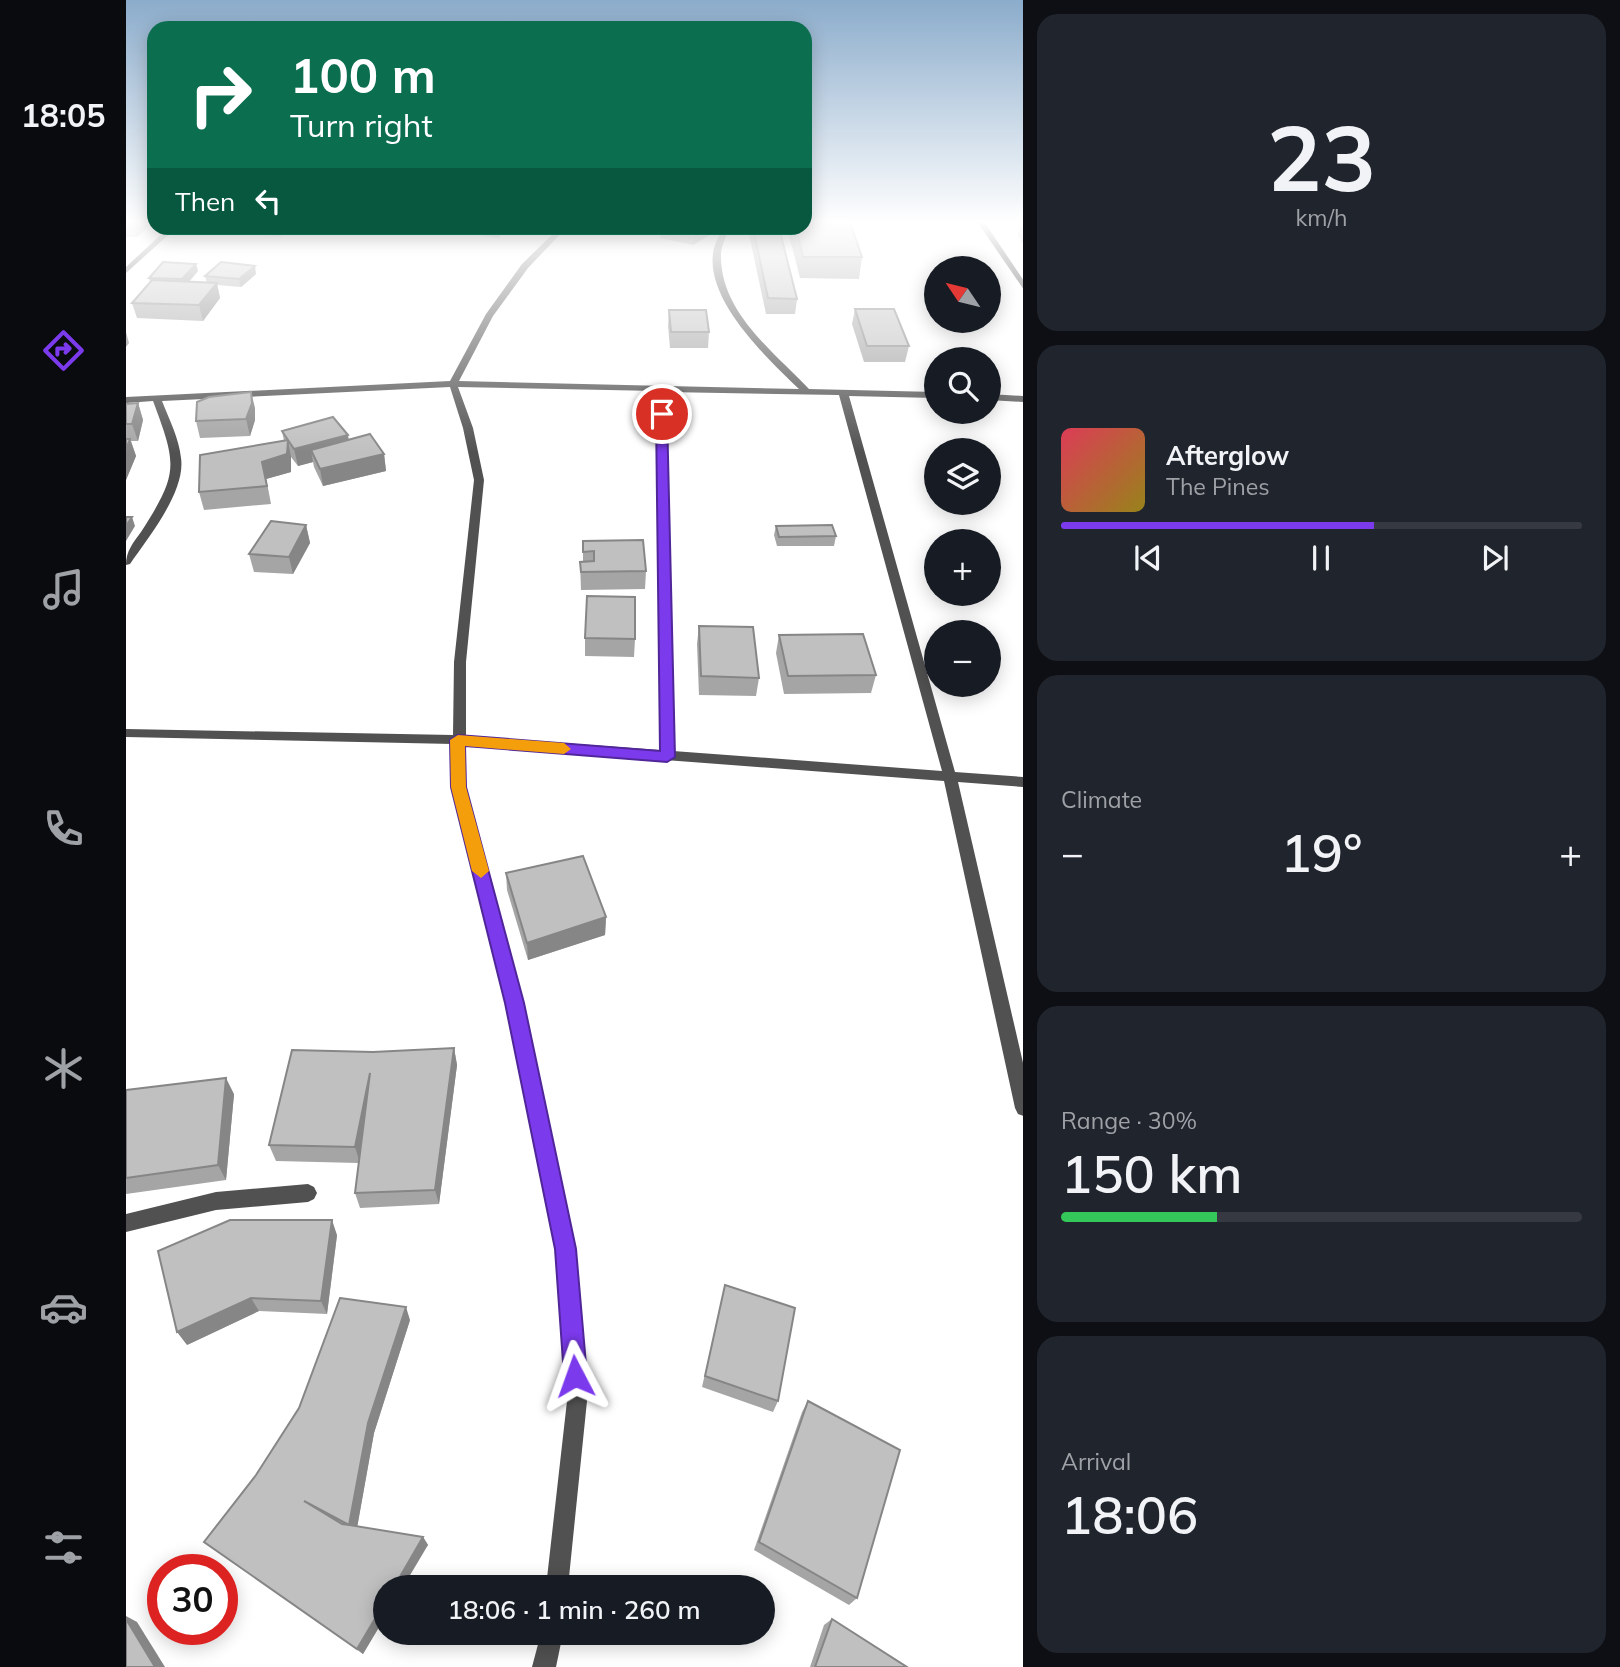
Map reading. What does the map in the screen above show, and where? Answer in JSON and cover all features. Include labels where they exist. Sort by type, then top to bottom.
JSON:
[{"type":"street","points":[[502,298],[489,316],[453,384],[468,428],[479,480],[460,663],[459,787],[514,1003],[566,1249],[577,1401],[558,1575]]},
{"type":"street","points":[[729,298],[736,316],[765,352],[805,390]]},
{"type":"street","points":[[126,400],[453,384],[924,395]]},
{"type":"street","points":[[661,388],[667,757]]},
{"type":"street","points":[[843,392],[950,777],[1023,1108]]},
{"type":"street","points":[[1001,398],[1023,399]]},
{"type":"street","points":[[126,562],[167,497],[177,466],[167,425],[156,399]]},
{"type":"street","points":[[126,733],[458,740],[1023,782]]},
{"type":"street","points":[[126,1223],[216,1201],[308,1193]]},
{"type":"street","points":[[544,1667],[549,1645]]},
{"type":"building","points":[[137,298],[205,298],[199,305],[132,303]]},
{"type":"building","points":[[855,309],[894,309],[909,346],[867,346]]},
{"type":"building","points":[[669,310],[706,310],[709,332],[671,332]]},
{"type":"building","points":[[251,392],[252,403],[246,419],[196,421],[197,402],[209,397]]},
{"type":"building","points":[[138,403],[132,424],[126,424],[126,404]]},
{"type":"building","points":[[333,417],[348,435],[294,449],[282,431]]},
{"type":"building","points":[[370,434],[384,454],[320,469],[311,450]]},
{"type":"building","points":[[288,440],[287,454],[262,462],[267,486],[199,492],[200,455]]},
{"type":"building","points":[[271,521],[306,525],[289,557],[249,554]]},
{"type":"building","points":[[832,525],[836,536],[779,537],[776,526]]},
{"type":"building","points":[[643,540],[646,571],[581,572],[580,562],[594,561],[594,551],[583,552],[583,541]]},
{"type":"building","points":[[587,596],[635,597],[635,639],[585,638]]},
{"type":"building","points":[[699,626],[753,627],[759,678],[701,676]]},
{"type":"building","points":[[863,634],[876,675],[788,676],[779,635]]},
{"type":"building","points":[[583,856],[606,917],[527,943],[506,873]]},
{"type":"building","points":[[454,1048],[435,1190],[355,1193],[370,1073],[355,1147],[269,1145],[292,1050],[373,1052]]},
{"type":"building","points":[[226,1078],[218,1165],[126,1178],[126,1090]]},
{"type":"building","points":[[230,1220],[332,1220],[321,1301],[251,1298],[177,1332],[158,1251]]},
{"type":"building","points":[[725,1285],[795,1308],[778,1401],[705,1376]]},
{"type":"building","points":[[340,1298],[406,1307],[368,1423],[349,1525],[423,1537],[401,1575],[373,1575],[373,1622],[357,1649],[238,1566],[238,1554],[221,1554],[204,1542],[256,1475],[299,1408]],"holes":[[[304,1501],[349,1525],[342,1524]]]},
{"type":"building","points":[[808,1401],[900,1450],[857,1598],[759,1542]]},
{"type":"building","points":[[126,1619],[155,1667],[126,1667]]},
{"type":"building","points":[[832,1619],[907,1667],[815,1667]]},
{"type":"slow traffic","points":[[481,871],[459,787],[458,740],[564,749]]},
{"type":"route","points":[[575,1376],[566,1249],[514,1003],[459,787],[458,740],[667,757],[662,414]]}]
